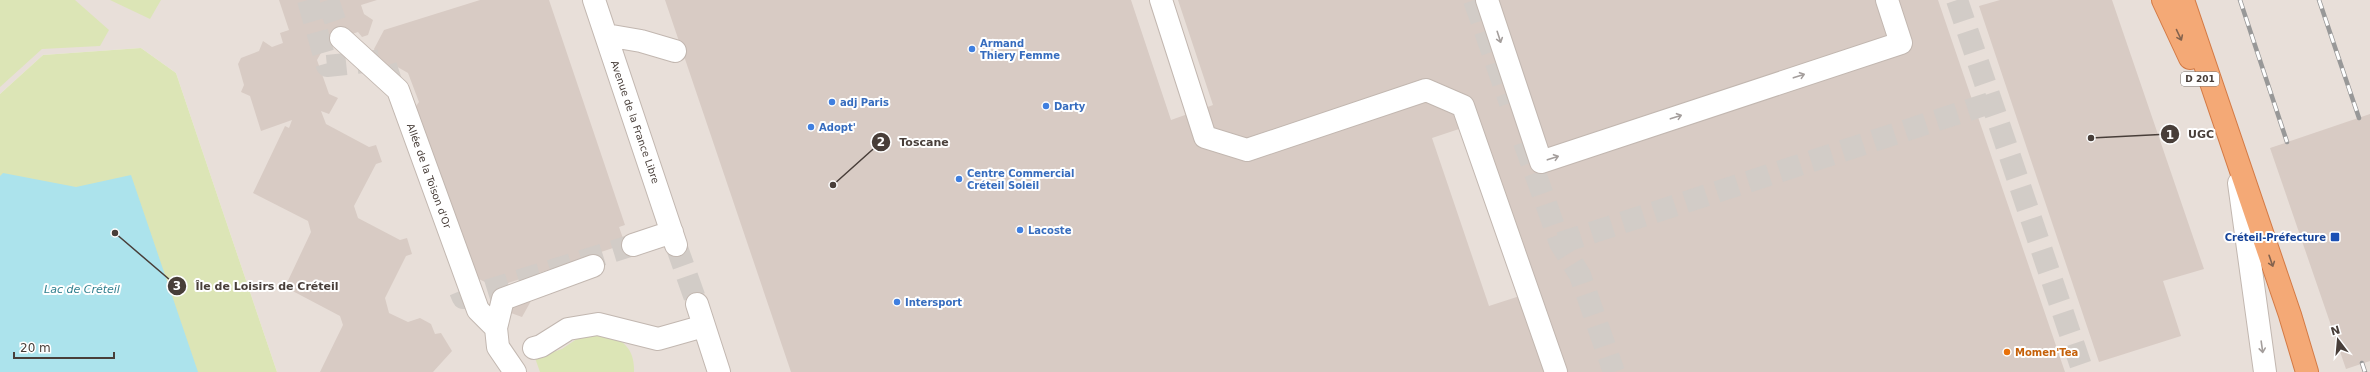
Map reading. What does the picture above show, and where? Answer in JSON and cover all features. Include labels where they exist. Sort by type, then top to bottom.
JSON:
[{"type":"highway","name":"D 201","points":[[2163,0],[2236,158]]},
{"type":"highway","points":[[2183,0],[2290,315],[2307,372]]},
{"type":"street","name":"Avenue de la France Libre","points":[[594,0],[674,238],[633,245]]},
{"type":"street","points":[[1161,0],[1205,138],[1247,150],[1426,90],[1463,106],[1556,372]]},
{"type":"street","points":[[1487,0],[1541,162],[1901,43],[1887,0]]},
{"type":"street","points":[[606,35],[641,41],[675,51]]},
{"type":"street","name":"Allée de la Toison d'Or","points":[[341,38],[398,90],[478,310],[496,328]]},
{"type":"street","points":[[2236,158],[2265,372]]},
{"type":"street","points":[[515,372],[498,346],[496,328],[503,299],[593,266]]},
{"type":"street","points":[[697,304],[720,372]]},
{"type":"street","points":[[534,348],[541,346],[568,329],[598,324],[658,339],[704,326]]},
{"type":"shaded area","points":[[0,0],[2370,0],[2370,372],[277,372],[176,73],[141,48],[43,55],[0,94]]},
{"type":"green space","points":[[0,0],[75,0],[109,30],[100,46],[42,49],[0,87]]},
{"type":"green space","points":[[110,0],[161,0],[150,19]]},
{"type":"green space","points":[[141,48],[176,73],[277,372],[0,372],[0,94],[43,55]]},
{"type":"green space","points":[[603,333],[622,342],[630,351],[634,364],[634,372],[540,372],[535,358],[562,349],[581,336]]},
{"type":"water","name":"Lac de Créteil","points":[[3,173],[76,187],[131,175],[198,372],[0,372],[0,176]]},
{"type":"building","points":[[279,0],[377,0],[361,5],[364,14],[373,20],[368,35],[362,37],[358,32],[312,47],[321,53],[317,60],[329,94],[338,98],[329,114],[321,111],[326,124],[369,147],[376,145],[382,162],[376,164],[354,206],[358,218],[400,240],[407,238],[412,254],[406,256],[385,298],[389,313],[408,322],[420,318],[431,324],[435,334],[441,333],[452,351],[433,372],[320,372],[343,325],[340,316],[285,287],[311,232],[308,221],[253,193],[285,126],[289,128],[292,120],[261,131],[250,96],[241,92],[244,85],[238,64],[241,58],[259,51],[263,41],[272,47],[283,43],[280,33],[289,30]]},
{"type":"building","points":[[480,0],[549,0],[625,225],[619,227],[625,244],[568,263],[566,267],[553,272],[551,269],[496,287],[472,276],[414,109],[419,102],[408,73],[394,65],[382,69],[374,49],[384,30]]},
{"type":"building","points":[[665,0],[1131,0],[1171,120],[1213,105],[1178,0],[1938,0],[2065,372],[791,372]],"holes":[[[1468,126],[1529,293],[1489,306],[1432,138]]]},
{"type":"building","points":[[2000,0],[2112,0],[2204,269],[2163,281],[2181,336],[2099,362],[1979,6]]},
{"type":"building","name":"Créteil-Préfecture","points":[[2370,114],[2370,361],[2346,369],[2270,148]]},
{"type":"building","points":[[531,301],[522,317],[511,313],[511,305]]},
{"type":"tunnel","points":[[308,0],[327,66],[384,60],[395,93]]},
{"type":"tunnel","points":[[328,0],[341,38]]},
{"type":"tunnel","points":[[1474,0],[1510,103]]},
{"type":"tunnel","points":[[1957,0],[2083,372]]},
{"type":"tunnel","points":[[1560,243],[1993,102]]},
{"type":"tunnel","points":[[1524,142],[1560,243],[1580,275],[1614,372]]},
{"type":"tunnel","points":[[460,291],[463,298],[633,245]]},
{"type":"tunnel","points":[[676,245],[697,304]]},
{"type":"railway","points":[[2240,0],[2287,142]]},
{"type":"railway","points":[[2319,0],[2359,118]]},
{"type":"railway","points":[[2362,363],[2365,372]]},
{"type":"place","name":"Armand Thiery Femme","points":[[972,49]]},
{"type":"place","name":"adj Paris","points":[[832,102]]},
{"type":"place","name":"Darty","points":[[1046,106]]},
{"type":"place","name":"Adopt'","points":[[811,127]]},
{"type":"place","name":"UGC","points":[[2091,138]]},
{"type":"place","name":"Centre Commercial Créteil Soleil","points":[[959,179]]},
{"type":"place","name":"Toscane","points":[[833,185]]},
{"type":"place","name":"Lacoste","points":[[1020,230]]},
{"type":"place","name":"Île de Loisirs de Créteil","points":[[115,233]]},
{"type":"place","name":"Créteil-Préfecture","points":[[2335,237]]},
{"type":"place","name":"Intersport","points":[[897,302]]},
{"type":"place","name":"Momen'Tea","points":[[2007,352]]}]
